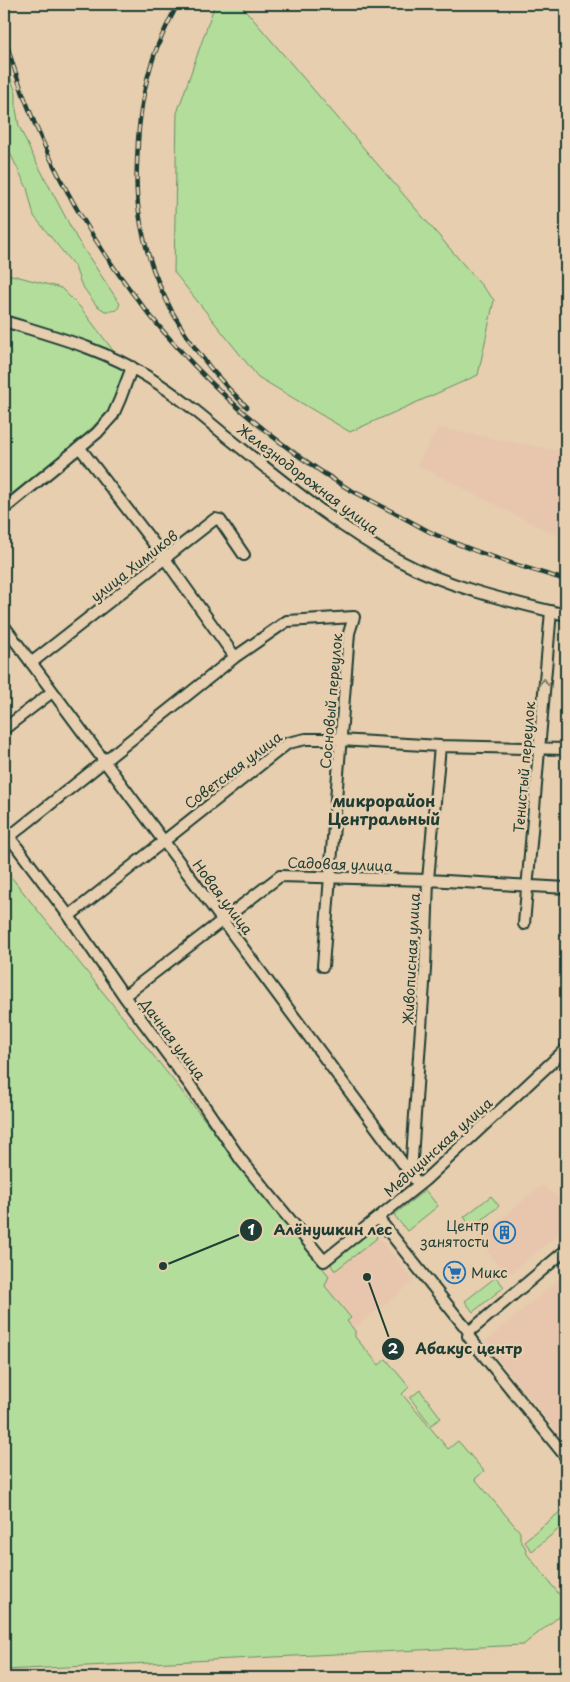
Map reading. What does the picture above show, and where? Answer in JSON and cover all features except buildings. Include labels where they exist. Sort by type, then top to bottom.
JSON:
[{"type":"street","name":"Железнодорожная улица","points":[[4,321],[63,338],[132,367],[167,389],[298,492],[373,546],[399,560],[468,589],[566,615]]},
{"type":"street","points":[[4,509],[97,433],[112,415],[132,367]]},
{"type":"street","points":[[7,834],[104,761],[235,657],[164,560],[158,549],[80,448]]},
{"type":"street","name":"улица Химиков","points":[[31,663],[215,519],[220,520],[244,555]]},
{"type":"street","name":"Тенистый переулок","points":[[524,924],[550,611]]},
{"type":"street","name":"Сосновый переулок","points":[[235,657],[287,622],[354,617],[349,633],[342,741],[322,966]]},
{"type":"street","name":"Новая улица","points":[[4,626],[419,1185]]},
{"type":"street","points":[[4,729],[52,692]]},
{"type":"street","name":"Советская улица","points":[[69,916],[288,743],[306,739],[440,746],[566,749]]},
{"type":"street","name":"Живописная улица","points":[[411,1173],[426,969],[428,880],[440,746]]},
{"type":"street","name":"Дачная улица","points":[[7,834],[69,916],[124,996],[190,1085],[241,1160],[324,1261]]},
{"type":"street","name":"Садовая улица","points":[[124,996],[280,876],[428,880],[566,888]]},
{"type":"street","name":"Медицинская улица","points":[[324,1261],[419,1185],[566,1049]]},
{"type":"street","points":[[378,1218],[469,1332],[468,1336],[566,1458]]},
{"type":"street","points":[[469,1332],[566,1250]]},
{"type":"shaded area","points":[[438,428],[566,452],[566,538],[551,533],[417,465]]},
{"type":"shaded area","points":[[542,1185],[566,1204],[566,1228],[507,1276],[477,1238]]},
{"type":"shaded area","points":[[377,1235],[414,1281],[354,1329],[322,1288],[327,1274]]},
{"type":"shaded area","points":[[566,1273],[566,1443],[485,1342]]},
{"type":"green space","points":[[215,4],[240,4],[494,300],[478,375],[350,432],[258,377],[174,272],[177,113]]},
{"type":"green space","points":[[4,59],[16,93],[19,126],[77,239],[120,304],[117,310],[105,311],[96,305],[81,284],[75,267],[34,216],[27,188],[9,151],[4,135]]},
{"type":"green space","points":[[4,273],[61,288],[81,308],[127,369],[109,410],[80,440],[4,500]]},
{"type":"green space","points":[[4,868],[329,1276],[325,1286],[351,1318],[347,1321],[355,1331],[355,1337],[379,1365],[386,1359],[409,1387],[402,1394],[448,1449],[458,1441],[484,1471],[475,1479],[520,1532],[520,1540],[527,1554],[566,1603],[566,1611],[523,1645],[4,1670]]},
{"type":"green space","points":[[425,1190],[438,1206],[407,1231],[394,1215]]},
{"type":"green space","points":[[491,1196],[499,1206],[472,1228],[464,1217]]},
{"type":"green space","points":[[372,1230],[377,1234],[376,1239],[334,1270],[331,1265],[334,1259]]},
{"type":"green space","points":[[496,1277],[504,1287],[473,1312],[465,1301]]},
{"type":"green space","points":[[420,1390],[441,1418],[431,1425],[410,1398]]},
{"type":"green space","points":[[566,1507],[566,1523],[532,1551],[524,1541]]},
{"type":"railway","points":[[178,4],[158,45],[144,92],[137,159],[139,212],[153,268],[163,294],[176,319],[208,365],[247,407]]},
{"type":"railway","points":[[4,35],[27,104],[56,170],[92,233],[133,293],[179,349],[231,401],[287,447],[347,488],[450,541],[566,580]]},
{"type":"place","name":"Центр занятости","points":[[505,1233]]},
{"type":"place","name":"Алёнушкин лес","points":[[163,1266]]},
{"type":"place","name":"Микс","points":[[455,1272]]},
{"type":"place","name":"Абакус центр","points":[[367,1277]]},
{"type":"district","name":"микрорайон Центральный","points":[[384,809]]}]
